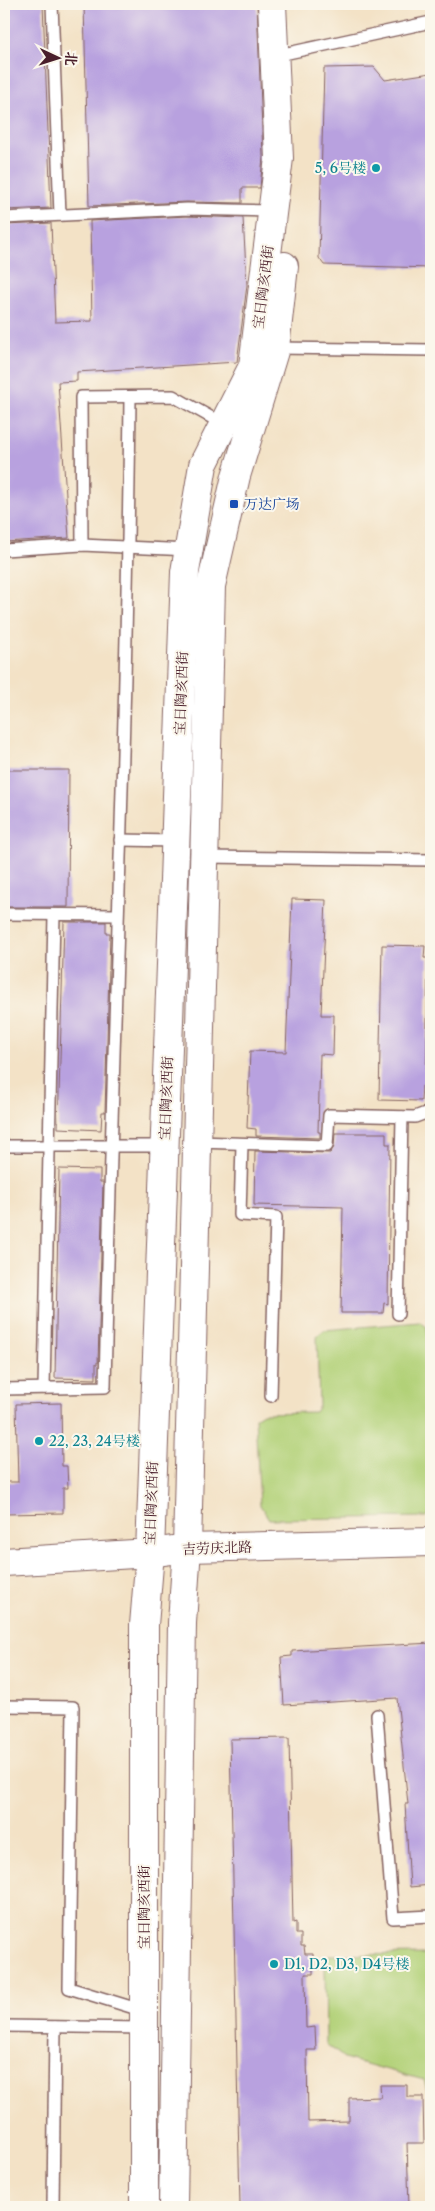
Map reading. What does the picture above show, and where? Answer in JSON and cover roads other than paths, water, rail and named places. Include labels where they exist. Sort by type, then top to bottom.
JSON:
[{"type":"street","name":"宝日陶亥西街","points":[[144,2207],[144,1625],[150,1553],[185,572],[202,465],[253,366],[279,158],[272,4]]},
{"type":"street","name":"宝日陶亥西街","points":[[173,2207],[182,1623],[187,1548],[211,586],[236,476],[276,348],[296,153],[284,4]]},
{"type":"street","name":"吉劳庆北路","points":[[4,1562],[150,1553],[187,1548],[431,1542]]},
{"type":"lane","points":[[52,4],[60,216]]},
{"type":"lane","points":[[288,53],[431,22]]},
{"type":"lane","points":[[4,218],[187,209],[272,211]]},
{"type":"lane","points":[[276,348],[431,350]]},
{"type":"lane","points":[[82,545],[81,398],[173,396],[223,424]]},
{"type":"lane","points":[[4,1389],[106,1387],[110,1146],[129,547],[130,397]]},
{"type":"lane","points":[[4,550],[82,545],[189,550]]},
{"type":"lane","points":[[120,840],[175,841]]},
{"type":"lane","points":[[204,857],[431,860]]},
{"type":"lane","points":[[4,914],[118,915]]},
{"type":"lane","points":[[44,1388],[54,915]]},
{"type":"lane","points":[[197,1142],[327,1146],[330,1115],[415,1117],[431,1111]]},
{"type":"lane","points":[[398,1314],[402,1117]]},
{"type":"lane","points":[[242,1144],[240,1216],[276,1217],[271,1396]]},
{"type":"lane","points":[[4,1146],[164,1146]]},
{"type":"lane","points":[[4,1706],[73,1707],[70,1988],[144,2019]]},
{"type":"lane","points":[[377,1715],[393,1918],[431,1916]]},
{"type":"lane","points":[[4,2026],[55,2027],[144,2019]]},
{"type":"lane","points":[[53,2207],[55,2027]]},
{"type":"place","name":"5, 6号楼","points":[[376,168]]},
{"type":"place","name":"万达广场","points":[[234,504]]},
{"type":"place","name":"22, 23, 24号楼","points":[[39,1441]]},
{"type":"place","name":"D1, D2, D3, D4号楼","points":[[274,1964]]}]
